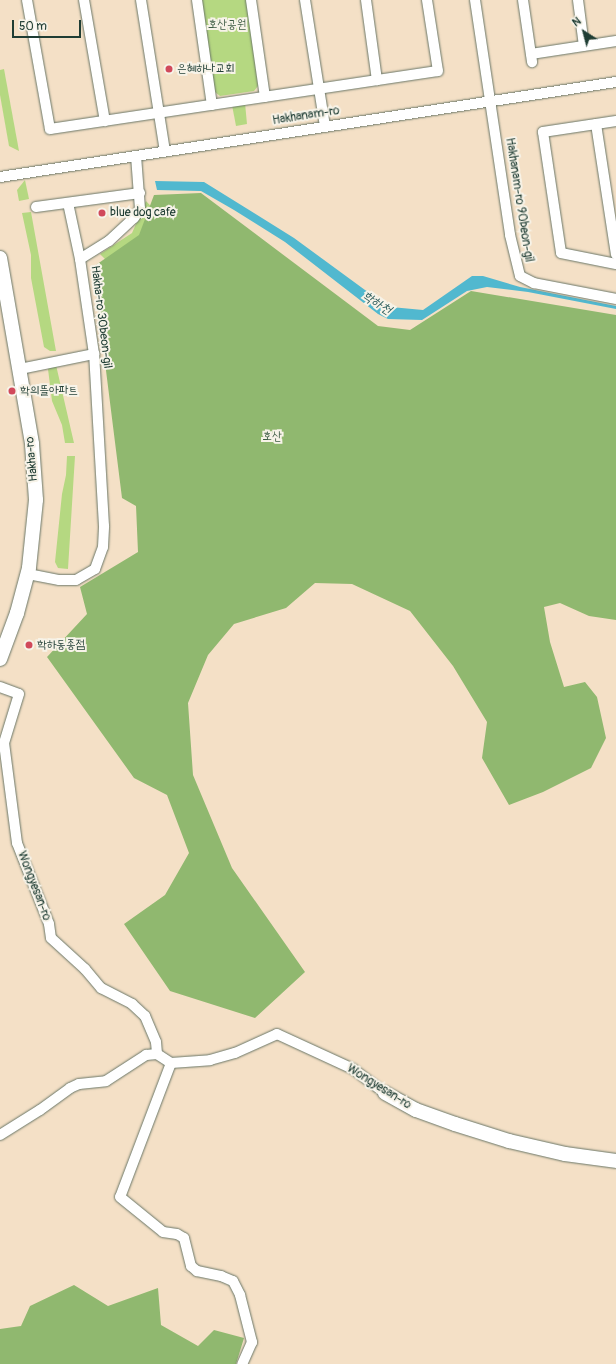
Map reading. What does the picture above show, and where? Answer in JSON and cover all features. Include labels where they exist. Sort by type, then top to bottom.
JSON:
[{"type":"street","points":[[27,0],[50,129],[438,71],[427,0]]},
{"type":"street","points":[[84,0],[105,121]]},
{"type":"street","points":[[141,0],[165,151]]},
{"type":"street","points":[[197,0],[212,105]]},
{"type":"street","points":[[251,0],[265,97]]},
{"type":"street","points":[[306,0],[324,126]]},
{"type":"street","points":[[366,0],[377,80]]},
{"type":"street","points":[[475,0],[490,100]]},
{"type":"street","points":[[523,0],[532,58],[584,46],[616,41]]},
{"type":"street","points":[[578,0],[584,46]]},
{"type":"street","name":"Hakhanam-ro","points":[[0,177],[490,100],[616,82]]},
{"type":"street","name":"Hakhanam-ro 90beon-gil","points":[[490,100],[510,235],[520,276],[534,283],[616,299]]},
{"type":"street","points":[[616,121],[543,132],[561,253],[616,264]]},
{"type":"street","points":[[596,124],[616,254]]},
{"type":"street","points":[[80,259],[109,241],[134,218],[140,209],[140,193],[136,156]]},
{"type":"street","points":[[36,207],[140,193]]},
{"type":"street","name":"Hakha-ro 30beon-gil","points":[[28,574],[59,580],[76,580],[95,569],[102,547],[104,526],[94,354],[80,259],[68,203]]},
{"type":"street","name":"Hakha-ro","points":[[0,258],[32,444],[36,500],[28,574],[0,659]]},
{"type":"street","points":[[20,369],[94,354]]},
{"type":"street","name":"Wongyesan-ro","points":[[0,687],[19,694],[4,743],[17,843],[49,924],[51,938],[85,969],[101,988],[132,1004],[146,1016],[156,1042],[157,1054]]},
{"type":"street","name":"Wongyesan-ro","points":[[171,1062],[210,1060],[235,1052],[277,1034],[352,1069],[385,1093],[416,1110],[509,1141],[565,1154],[616,1161]]},
{"type":"street","points":[[0,1135],[40,1110],[70,1088],[79,1084],[106,1081],[146,1055],[157,1054],[171,1062],[120,1197],[163,1232],[177,1234],[184,1238],[191,1266],[197,1270],[221,1276],[233,1281],[240,1295],[252,1342],[242,1364]]},
{"type":"green space","name":"호산공원","points":[[201,0],[247,0],[258,86],[254,91],[220,96],[215,92]]},
{"type":"green space","points":[[4,69],[19,151],[9,146],[0,95],[0,70]]},
{"type":"green space","points":[[245,103],[247,124],[236,126],[232,105]]},
{"type":"green space","points":[[25,180],[29,199],[19,201],[17,190]]},
{"type":"green space","name":"호산","points":[[201,193],[378,326],[410,330],[471,291],[616,315],[616,620],[589,616],[560,603],[544,607],[550,642],[564,687],[585,682],[597,697],[606,738],[591,768],[543,792],[509,805],[482,758],[487,722],[453,666],[410,611],[352,584],[315,583],[286,608],[234,624],[208,655],[188,703],[193,775],[232,868],[305,972],[255,1018],[170,991],[124,924],[165,895],[189,853],[167,795],[134,778],[47,657],[87,614],[80,587],[138,552],[136,506],[122,498],[93,267],[139,235],[154,195]]},
{"type":"green space","points":[[146,201],[161,217],[115,269],[100,254],[132,233]]},
{"type":"green space","points":[[31,212],[56,351],[50,351],[44,347],[31,278],[31,255],[22,213]]},
{"type":"green space","points":[[56,365],[74,443],[65,443],[62,425],[52,401],[48,369],[50,366]]},
{"type":"green space","points":[[67,456],[75,456],[68,569],[58,568],[55,562]]},
{"type":"green space","points":[[74,1285],[108,1306],[158,1288],[161,1325],[198,1346],[214,1330],[244,1338],[236,1364],[0,1364],[0,1329],[21,1326],[30,1306]]},
{"type":"water","name":"학하천","points":[[155,181],[204,182],[294,238],[365,290],[391,307],[423,310],[472,276],[483,276],[520,287],[616,306],[616,309],[528,292],[487,287],[467,291],[422,320],[388,319],[378,314],[285,242],[234,210],[201,191],[157,190]]},
{"type":"place","name":"은혜하나교회","points":[[169,69]]},
{"type":"place","name":"blue dog cafe","points":[[102,213]]},
{"type":"place","name":"학의뜰아파트","points":[[12,391]]},
{"type":"place","name":"학하동종점","points":[[29,645]]}]
